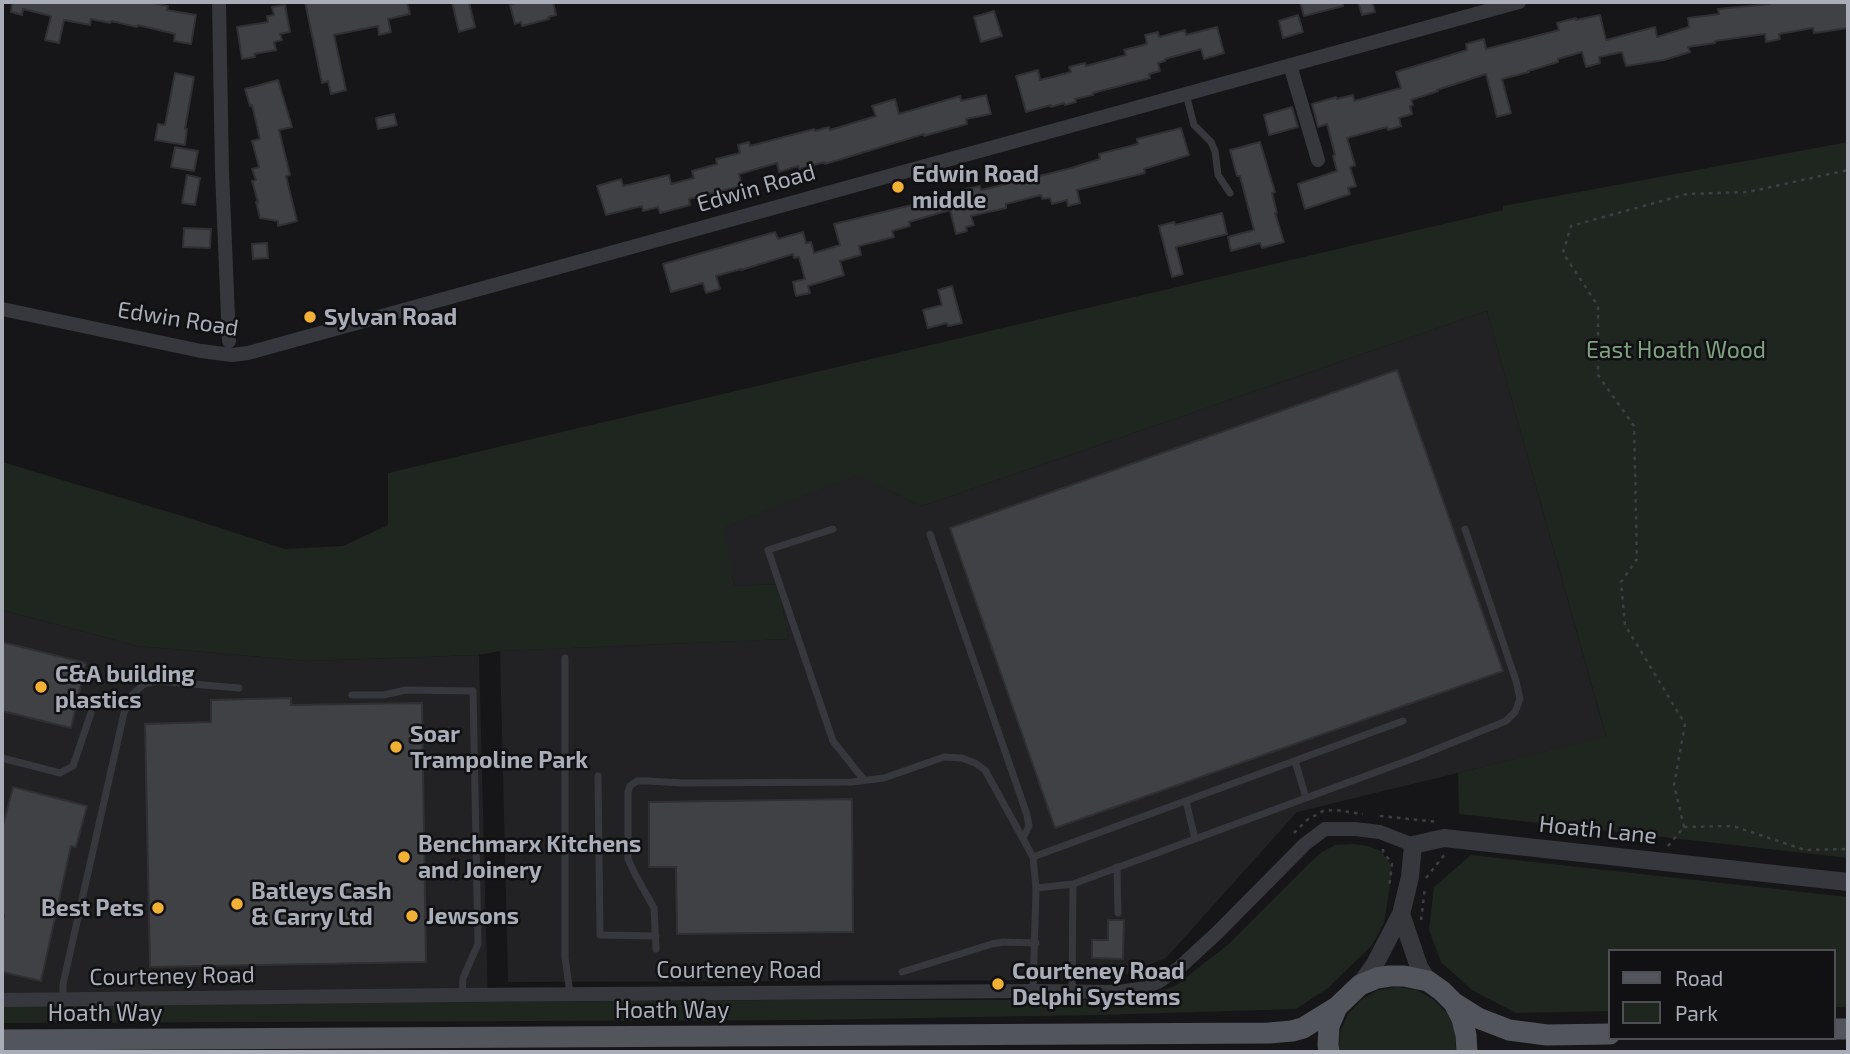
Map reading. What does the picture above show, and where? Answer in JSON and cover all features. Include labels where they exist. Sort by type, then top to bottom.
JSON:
[{"type":"main road","points":[[1360,985],[1377,978],[1404,976],[1428,981],[1454,1003],[1492,1024],[1518,1032],[1547,1035],[1608,1034]]},
{"type":"main road","name":"Hoath Way","points":[[2,1040],[1269,1033],[1292,1031],[1315,1022],[1337,1007],[1360,985]]},
{"type":"main road","points":[[1454,1003],[1462,1018],[1466,1052]]},
{"type":"main road","points":[[1329,1052],[1329,1026],[1337,1007]]},
{"type":"street","points":[[219,2],[229,341]]},
{"type":"street","name":"Edwin Road","points":[[2,309],[201,351],[232,355],[248,353],[1519,2]]},
{"type":"street","points":[[1290,65],[1318,160]]},
{"type":"street","name":"Courteney Road","points":[[2,1000],[1126,991],[1165,978],[1190,959],[1305,844],[1325,829],[1380,832],[1413,845]]},
{"type":"street","name":"Hoath Lane","points":[[1413,845],[1444,838],[1848,882]]},
{"type":"street","points":[[1360,985],[1375,964],[1401,914],[1410,877],[1413,845]]},
{"type":"street","points":[[1401,914],[1419,967],[1428,981]]},
{"type":"lane","points":[[1186,94],[1194,125],[1211,142],[1218,175],[1230,193]]},
{"type":"lane","points":[[833,529],[768,550],[833,741],[864,780]]},
{"type":"lane","points":[[1036,888],[1073,884],[1506,721],[1515,712],[1520,699],[1465,529]]},
{"type":"lane","points":[[930,534],[1027,815],[1029,826],[1023,838]]},
{"type":"lane","points":[[565,658],[565,957],[570,994]]},
{"type":"lane","points":[[63,1000],[63,984],[124,713],[132,695],[144,684],[157,681],[239,688]]},
{"type":"lane","points":[[352,695],[383,695],[406,690],[473,691],[478,944],[463,978],[462,995]]},
{"type":"lane","points":[[2,758],[60,773],[73,766],[91,713]]},
{"type":"lane","points":[[1033,857],[1403,721]]},
{"type":"lane","points":[[656,949],[654,908],[628,859],[630,786],[648,780],[683,783],[844,782],[884,778],[944,757],[962,758],[985,770],[1033,857],[1036,888],[1033,991]]},
{"type":"lane","points":[[1295,761],[1306,798]]},
{"type":"lane","points":[[598,776],[600,935],[656,936]]},
{"type":"lane","points":[[1186,801],[1195,839]]},
{"type":"lane","points":[[1117,867],[1118,913]]},
{"type":"lane","points":[[1072,992],[1073,884]]},
{"type":"lane","points":[[902,972],[992,944],[1036,943]]},
{"type":"path","points":[[1684,827],[1674,785],[1685,724],[1625,625],[1621,582],[1637,559],[1634,426],[1598,375],[1598,306],[1563,253],[1572,226],[1687,194],[1748,192],[1848,170]]},
{"type":"path","points":[[1289,839],[1307,820],[1329,810],[1443,823]]},
{"type":"path","points":[[1650,861],[1668,846],[1684,827],[1733,826],[1805,850],[1848,849]]},
{"type":"path","points":[[1383,851],[1392,864],[1388,898]]},
{"type":"path","points":[[1420,929],[1426,877],[1445,855]]},
{"type":"shaded area","points":[[1487,311],[1606,737],[1297,812],[1166,958],[1110,980],[508,982],[500,651],[788,639],[779,584],[734,586],[724,527],[857,474],[922,506]]},
{"type":"shaded area","points":[[2,610],[138,646],[306,661],[479,655],[488,1003],[2,1005]]},
{"type":"green space","name":"East Hoath Wood","points":[[1848,142],[1848,858],[1459,814],[1458,773],[1606,736],[1487,311],[922,506],[857,475],[725,527],[734,586],[779,584],[788,639],[306,661],[138,646],[2,610],[2,462],[285,549],[343,546],[388,525],[388,473],[1503,210],[1503,206]]},
{"type":"green space","points":[[1353,844],[1381,851],[1390,863],[1392,873],[1384,923],[1365,952],[1328,988],[1296,1009],[802,1020],[2,1023],[2,1005],[1131,1000],[1175,986],[1230,943],[1322,852],[1335,845]]},
{"type":"green space","points":[[1471,855],[1848,897],[1848,1007],[1836,1007],[1836,949],[1608,949],[1608,1011],[1516,1013],[1472,990],[1441,962],[1429,930],[1434,887]]},
{"type":"green space","points":[[1397,987],[1416,990],[1433,999],[1447,1013],[1455,1030],[1456,1052],[1339,1052],[1340,1032],[1348,1014],[1361,1000],[1378,990]]},
{"type":"building","points":[[12,2],[148,2],[168,6],[167,10],[196,15],[191,44],[174,41],[175,34],[138,25],[137,27],[91,19],[90,25],[64,20],[59,43],[45,40],[51,16],[23,9],[22,15],[11,12]]},
{"type":"building","points":[[305,2],[407,2],[410,14],[388,19],[391,32],[379,35],[378,26],[334,35],[346,90],[331,94],[328,81],[322,83]]},
{"type":"building","points":[[452,2],[469,2],[475,27],[459,32]]},
{"type":"building","points":[[516,2],[553,2],[556,15],[522,26],[521,22],[515,24],[510,5]]},
{"type":"building","points":[[1300,2],[1343,2],[1343,6],[1304,16]]},
{"type":"building","points":[[1358,2],[1372,2],[1375,12],[1362,15]]},
{"type":"building","points":[[1770,2],[1848,2],[1848,28],[1814,33],[1813,28],[1779,34],[1780,39],[1766,42],[1765,34],[1715,41],[1688,47],[1690,52],[1664,60],[1626,66],[1622,52],[1599,57],[1600,63],[1586,67],[1582,52],[1502,79],[1511,113],[1497,117],[1486,74],[1437,90],[1411,100],[1412,114],[1399,118],[1401,126],[1347,138],[1355,165],[1350,167],[1356,186],[1348,188],[1350,194],[1305,209],[1298,184],[1337,171],[1327,124],[1318,127],[1312,104],[1353,95],[1354,101],[1401,88],[1396,72],[1467,50],[1466,44],[1484,39],[1486,49],[1559,30],[1557,23],[1576,18],[1600,15],[1606,40],[1655,27],[1657,37],[1689,27],[1688,18],[1719,14],[1718,9]]},
{"type":"building","points":[[285,5],[290,32],[280,34],[282,40],[274,42],[276,50],[242,59],[237,27],[268,22],[267,16],[274,15],[272,7]]},
{"type":"building","points":[[994,11],[1002,36],[981,42],[974,17]]},
{"type":"building","points":[[1298,15],[1303,32],[1283,38],[1279,21]]},
{"type":"building","points":[[1217,27],[1224,53],[1204,59],[1201,49],[1165,59],[1158,63],[1160,71],[1149,74],[1150,78],[1093,93],[1075,99],[1076,102],[1026,112],[1016,76],[1038,70],[1040,80],[1071,72],[1069,67],[1085,63],[1086,66],[1126,55],[1124,50],[1147,44],[1145,35],[1158,32],[1159,37],[1185,30],[1186,35]]},
{"type":"building","points":[[175,73],[194,77],[185,145],[155,140],[158,124],[165,125]]},
{"type":"building","points":[[278,80],[292,127],[279,130],[297,221],[278,226],[278,221],[260,218],[256,202],[252,181],[256,180],[252,169],[259,167],[252,141],[260,139],[252,105],[250,106],[245,89]]},
{"type":"building","points":[[986,95],[991,114],[966,119],[967,124],[825,164],[799,169],[798,166],[779,172],[777,163],[739,174],[742,186],[689,199],[690,205],[660,213],[658,207],[643,211],[642,206],[606,215],[597,186],[621,179],[623,186],[669,175],[671,184],[694,178],[692,171],[717,164],[716,159],[740,153],[738,145],[749,142],[750,146],[814,129],[815,131],[829,127],[830,130],[876,116],[872,106],[895,99],[899,114],[960,96],[961,101]]},
{"type":"building","points":[[1292,107],[1298,127],[1269,135],[1264,115]]},
{"type":"building","points":[[394,114],[397,125],[378,129],[376,118]]},
{"type":"building","points":[[1181,128],[1189,155],[1144,169],[1145,173],[1077,190],[1080,203],[1068,206],[1067,200],[1052,204],[1050,198],[1042,199],[1041,195],[1006,204],[1006,208],[971,216],[974,225],[966,227],[967,231],[956,234],[950,210],[909,222],[910,226],[892,231],[894,237],[859,246],[861,255],[840,261],[844,275],[808,286],[810,293],[796,296],[793,282],[805,279],[799,257],[794,258],[793,254],[716,276],[720,289],[706,293],[703,283],[671,292],[663,264],[775,232],[778,239],[803,232],[806,243],[811,242],[814,253],[840,245],[834,224],[928,201],[929,203],[967,192],[966,189],[980,186],[981,190],[1068,169],[1100,159],[1099,154],[1138,144],[1137,139]]},
{"type":"building","points":[[1260,142],[1275,192],[1272,193],[1275,213],[1284,242],[1262,248],[1260,243],[1231,251],[1228,237],[1254,230],[1240,176],[1237,176],[1230,150]]},
{"type":"building","points":[[175,147],[198,151],[194,171],[171,167]]},
{"type":"building","points":[[187,175],[200,178],[195,205],[182,203]]},
{"type":"building","points":[[1222,213],[1227,234],[1176,247],[1183,274],[1172,277],[1159,226],[1174,222],[1175,225]]},
{"type":"building","points":[[184,228],[211,229],[210,248],[183,247]]},
{"type":"building","points":[[267,243],[268,258],[253,259],[252,244]]},
{"type":"building","points":[[952,286],[962,323],[948,326],[947,323],[928,328],[923,310],[942,305],[938,290]]},
{"type":"building","points":[[1397,370],[1503,671],[1055,828],[950,528]]},
{"type":"building","name":"C&A building plastics","points":[[2,642],[86,663],[71,728],[2,711]]},
{"type":"building","points":[[291,698],[291,705],[422,703],[426,962],[150,967],[145,724],[211,722],[211,700]]},
{"type":"building","points":[[13,787],[87,806],[76,847],[71,846],[41,981],[2,972],[2,829]]},
{"type":"building","points":[[852,799],[853,932],[677,934],[676,867],[649,867],[649,802]]},
{"type":"building","points":[[1108,920],[1124,920],[1123,959],[1092,958],[1092,940],[1108,940]]},
{"type":"place","name":"Edwin Road middle","points":[[898,187]]},
{"type":"place","name":"Sylvan Road","points":[[310,317]]},
{"type":"place","name":"C&A building plastics","points":[[41,687]]},
{"type":"place","name":"Soar Trampoline Park","points":[[396,747]]},
{"type":"place","name":"Benchmarx Kitchens and Joinery","points":[[404,857]]},
{"type":"place","name":"Batleys Cash & Carry Ltd","points":[[237,904]]},
{"type":"place","name":"Best Pets","points":[[158,908]]},
{"type":"place","name":"Jewsons","points":[[412,916]]},
{"type":"place","name":"Courteney Road Delphi Systems","points":[[998,984]]}]
